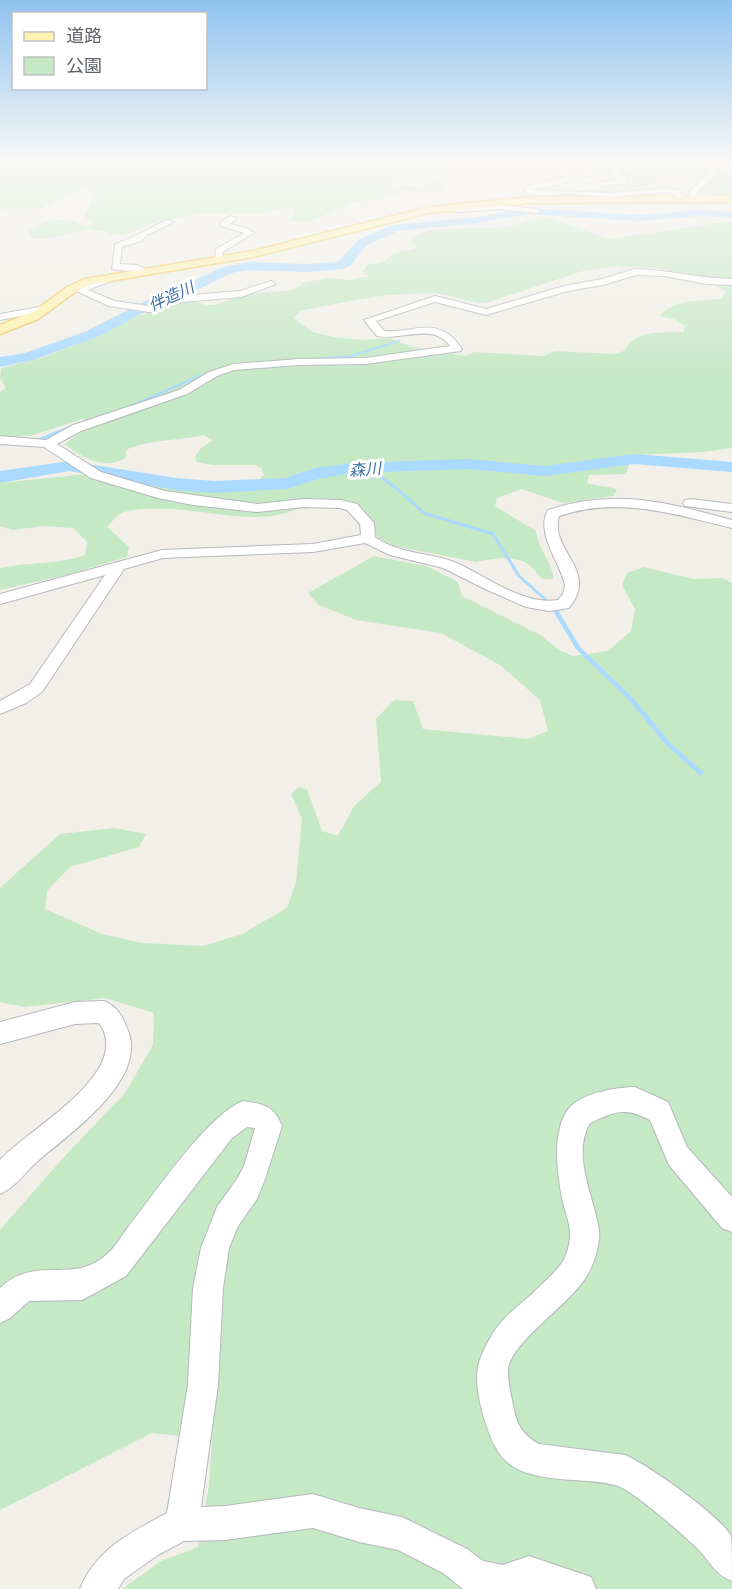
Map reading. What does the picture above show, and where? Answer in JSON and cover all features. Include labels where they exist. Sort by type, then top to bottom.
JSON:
[{"type":"main road","points":[[0,330],[45,309],[75,286],[108,278],[218,260],[325,236]]},
{"type":"street","points":[[141,236],[138,240],[118,246],[116,267],[137,268],[145,272]]},
{"type":"street","points":[[218,260],[219,251],[243,236]]},
{"type":"street","points":[[48,444],[77,428],[183,392],[213,374],[233,367],[299,362],[365,362],[428,351],[457,349],[444,334],[435,331],[412,330],[394,335],[381,334],[369,320],[428,300],[440,299],[486,312],[567,288],[603,282],[635,272],[664,273],[707,281],[732,282]]},
{"type":"street","points":[[108,278],[79,290],[113,304],[149,309],[181,299],[241,294],[271,284]]},
{"type":"street","points":[[0,317],[45,309]]},
{"type":"street","points":[[0,440],[37,441],[48,444],[96,475],[183,499],[216,505],[257,508],[304,503],[341,504],[352,507],[367,523],[369,531],[367,538]]},
{"type":"street","points":[[367,538],[378,548],[449,565],[483,584],[546,607],[559,605],[572,595],[569,572],[549,524],[553,513],[577,505],[620,500],[657,506],[732,524]]},
{"type":"street","points":[[657,506],[672,501],[732,508]]},
{"type":"street","points":[[0,599],[162,554],[313,548],[367,538]]},
{"type":"street","points":[[0,708],[20,699],[36,687],[119,565]]},
{"type":"street","points":[[0,1033],[75,1013],[104,1012],[111,1019],[120,1044],[111,1073],[95,1095],[21,1158],[0,1181]]},
{"type":"street","points":[[732,1218],[678,1156],[659,1111],[635,1099],[611,1100],[581,1114],[575,1124],[570,1144],[576,1198],[586,1232],[578,1264],[554,1293],[506,1340],[493,1367],[500,1421],[507,1437],[518,1450],[537,1460],[625,1471],[665,1499],[711,1537],[732,1564]]},
{"type":"street","points":[[0,1308],[22,1287],[52,1284],[82,1285],[116,1266],[223,1129],[243,1114],[262,1116],[269,1126],[260,1160],[247,1189],[227,1217],[215,1248],[207,1298],[203,1385],[181,1524]]},
{"type":"street","points":[[97,1589],[112,1567],[146,1543],[181,1524],[225,1523],[313,1511],[359,1525],[402,1534],[455,1561],[476,1577],[503,1582],[529,1573],[579,1589]]},
{"type":"green space","points":[[31,236],[58,236],[40,239]]},
{"type":"green space","points":[[602,236],[610,239],[629,236],[732,236],[732,448],[703,452],[636,455],[626,474],[589,475],[587,483],[617,490],[613,496],[563,503],[522,489],[497,498],[495,506],[536,531],[554,579],[542,579],[531,566],[518,560],[496,559],[477,562],[394,546],[378,538],[363,508],[349,500],[317,498],[298,509],[278,515],[258,517],[173,509],[128,511],[118,515],[107,527],[129,547],[127,557],[66,575],[0,590],[0,568],[53,562],[85,555],[87,542],[73,528],[43,526],[13,530],[0,526],[0,483],[87,474],[105,468],[149,476],[165,483],[193,488],[236,489],[257,481],[264,475],[262,469],[256,465],[213,465],[197,462],[195,457],[200,449],[213,440],[203,435],[135,446],[126,450],[125,458],[109,463],[85,457],[64,444],[93,425],[83,419],[29,436],[0,436],[0,392],[6,388],[0,378],[1,368],[41,358],[83,342],[135,315],[142,315],[172,303],[194,300],[205,305],[214,305],[248,294],[292,290],[302,285],[301,283],[329,278],[350,280],[370,276],[362,273],[367,265],[385,261],[394,253],[414,249],[416,247],[411,242],[414,237]],"holes":[[[615,266],[687,274],[726,292],[721,299],[672,306],[659,316],[674,319],[685,326],[683,332],[642,336],[635,339],[624,351],[614,354],[555,351],[544,356],[474,352],[465,356],[413,347],[389,338],[362,340],[334,337],[312,332],[294,318],[300,311],[402,294],[437,294],[486,303],[583,271]]]},
{"type":"green space","points":[[374,556],[426,566],[458,582],[462,596],[542,636],[559,650],[573,656],[608,651],[631,631],[635,609],[622,585],[627,573],[644,567],[693,579],[722,578],[732,583],[732,1589],[122,1589],[161,1561],[198,1547],[209,1486],[212,1439],[152,1433],[0,1510],[0,1230],[63,1158],[125,1093],[153,1045],[154,1013],[105,998],[25,1007],[0,1002],[0,888],[60,834],[115,828],[146,834],[139,847],[70,867],[47,891],[45,909],[102,934],[142,943],[203,946],[242,934],[287,908],[296,882],[302,819],[291,794],[299,787],[307,789],[322,831],[338,836],[354,806],[381,782],[376,719],[394,700],[413,701],[423,729],[528,739],[548,731],[540,700],[500,665],[441,633],[356,620],[319,605],[308,593]]},
{"type":"waterway","name":"伴造川","points":[[0,362],[28,357],[92,334],[148,305],[182,292],[227,270],[250,266],[307,268],[338,266],[345,263],[362,243],[375,236]]},
{"type":"waterway","points":[[312,359],[351,356],[399,341]]},
{"type":"waterway","points":[[126,408],[209,372]]},
{"type":"waterway","points":[[36,441],[73,426]]},
{"type":"waterway","name":"森川","points":[[0,477],[69,466],[176,484],[214,487],[287,483],[315,474],[352,468],[468,464],[545,471],[634,459],[732,467]]},
{"type":"waterway","points":[[368,469],[395,487],[424,513],[493,534],[519,576],[556,609]]},
{"type":"waterway","points":[[554,608],[578,648],[632,700],[667,743],[701,773]]}]
